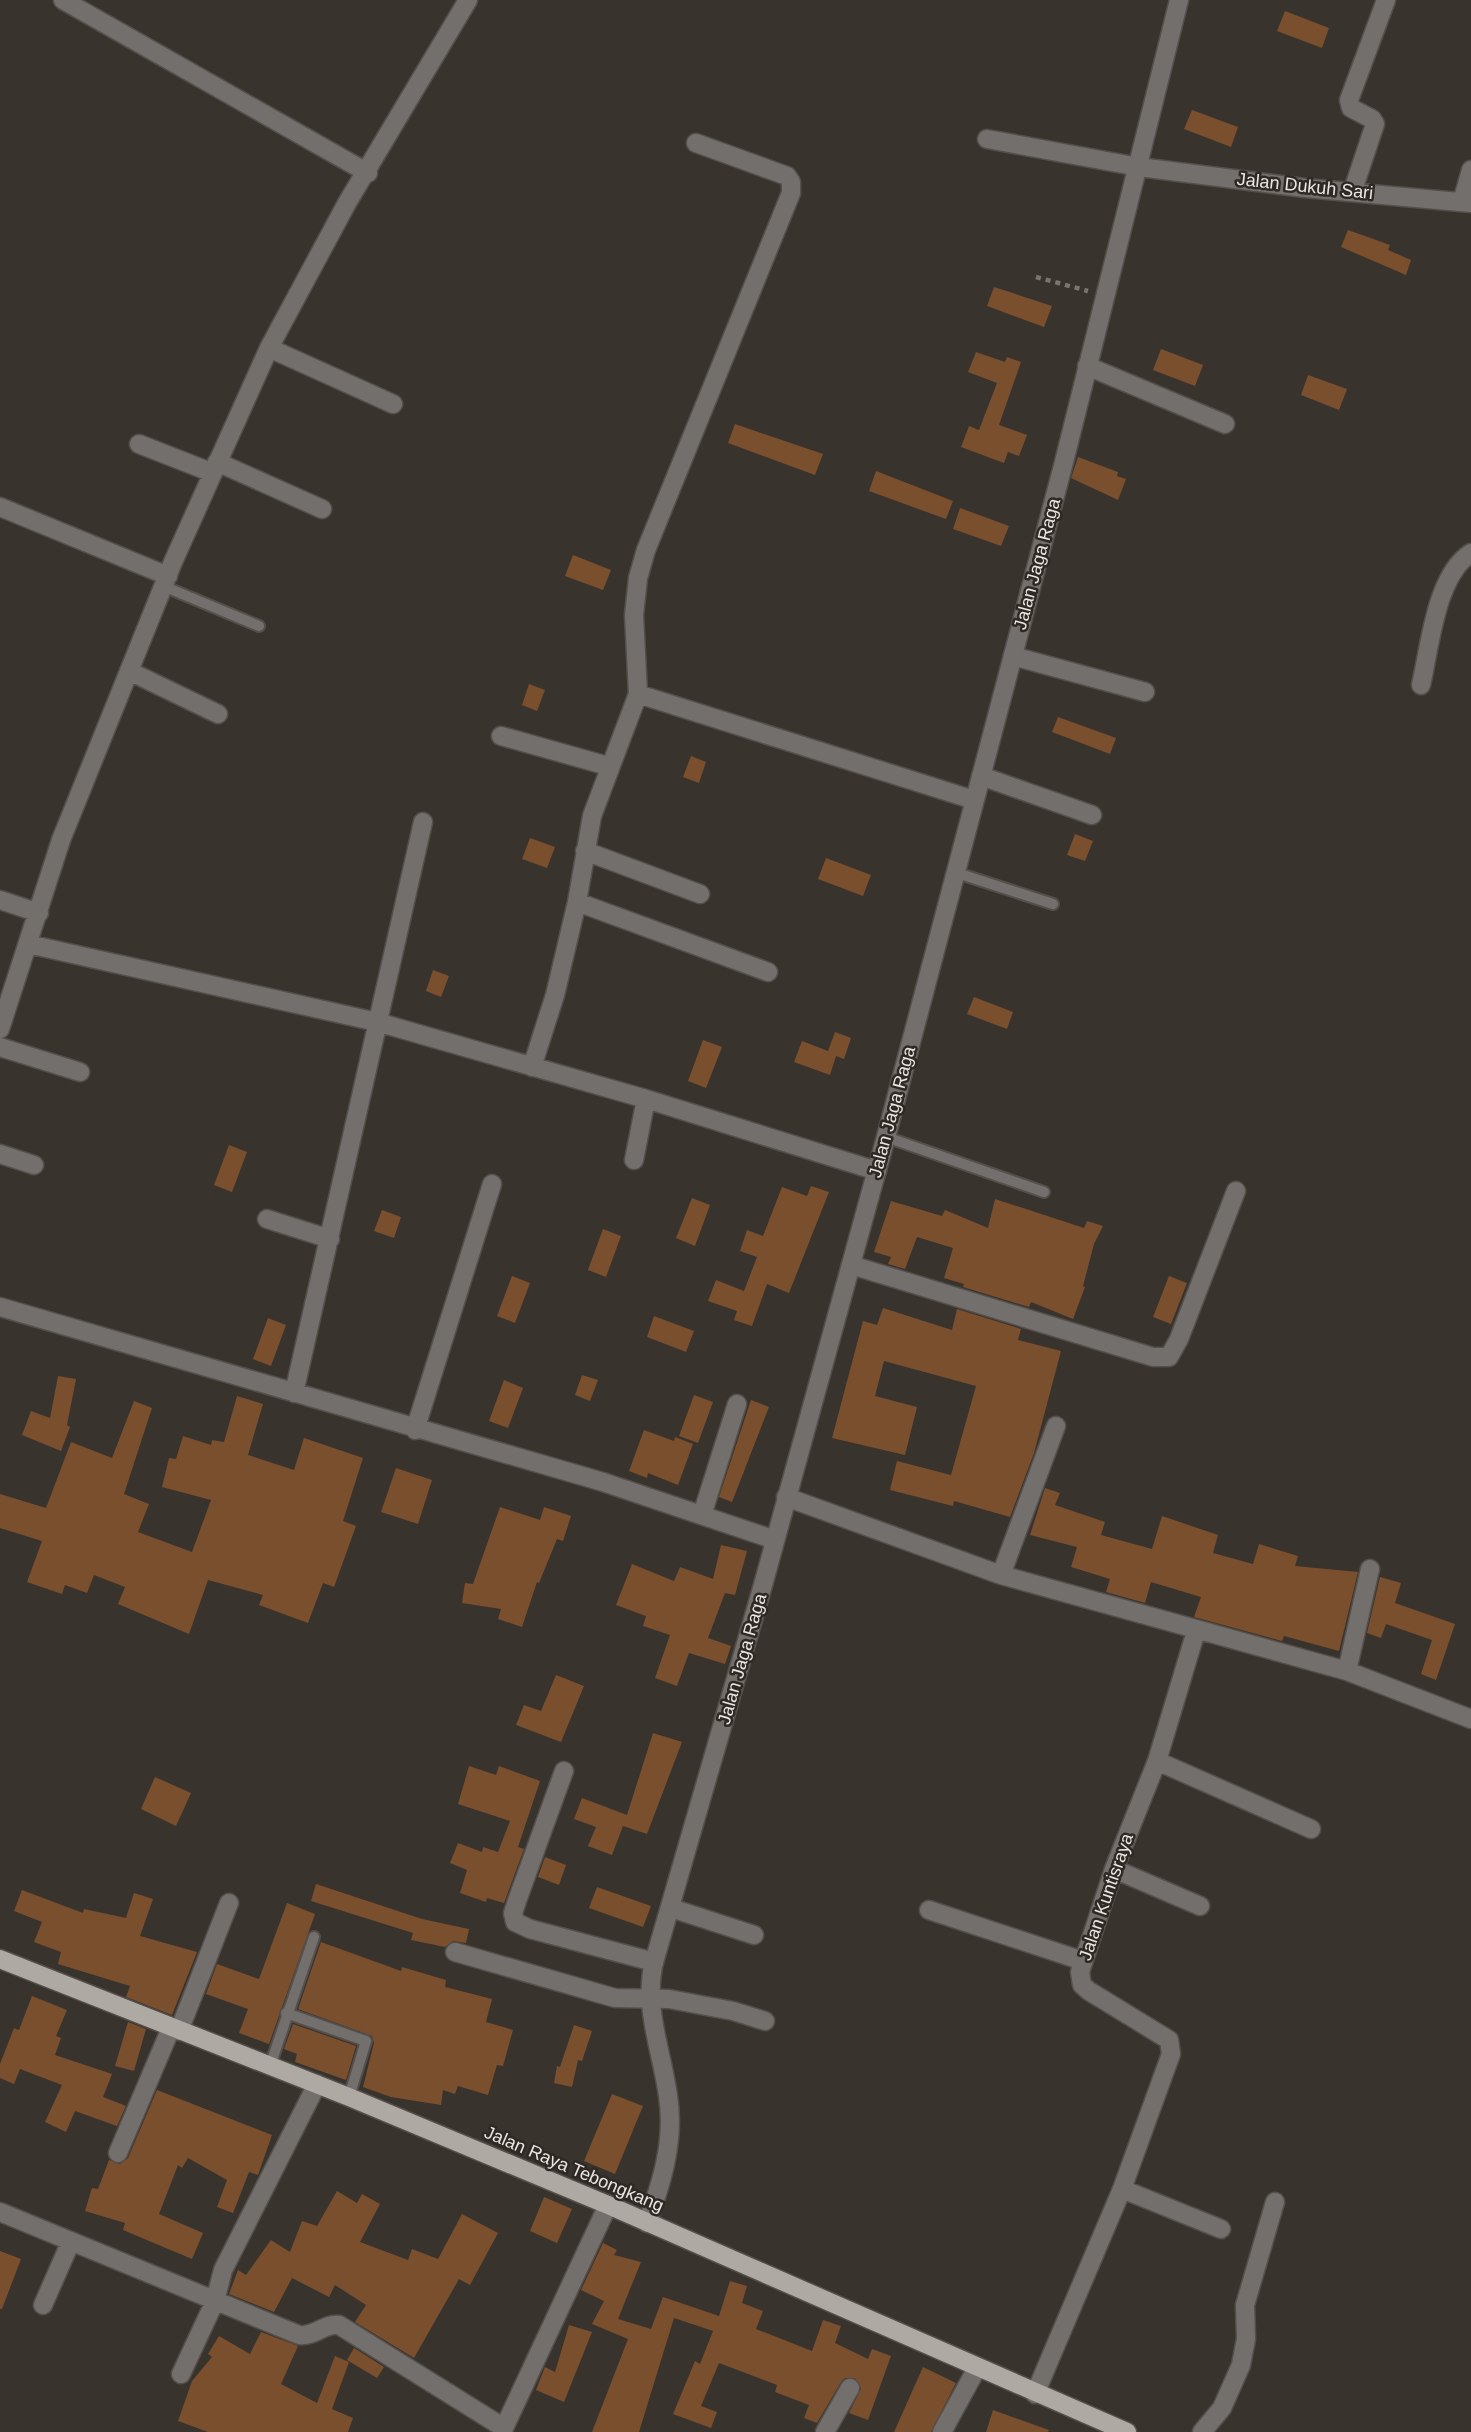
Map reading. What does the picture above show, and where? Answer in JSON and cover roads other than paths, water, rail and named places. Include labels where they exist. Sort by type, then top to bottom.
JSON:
[{"type":"main road","name":"Jalan Raya Tebongkang","points":[[0,1959],[317,2084],[608,2205],[1126,2432]]},
{"type":"street","points":[[64,0],[368,173]]},
{"type":"street","points":[[0,1029],[61,840],[166,581],[269,348],[347,203],[368,173],[468,0]]},
{"type":"street","name":"Jalan Jaga Raga","points":[[647,2222],[660,2186],[671,2125],[652,1980],[886,1138],[1139,167],[1179,0]]},
{"type":"street","points":[[1353,190],[1375,124],[1372,119],[1351,108],[1349,100],[1386,0]]},
{"type":"street","name":"Jalan Dukuh Sari","points":[[987,139],[1139,167],[1305,188],[1353,190],[1466,203]]},
{"type":"street","points":[[533,1067],[555,995],[577,902],[592,817],[608,766],[638,694],[634,615],[638,578],[646,550],[791,193],[791,182],[787,176],[696,143]]},
{"type":"street","points":[[1466,203],[1471,170]]},
{"type":"street","points":[[269,348],[393,404]]},
{"type":"street","points":[[1087,366],[1225,424]]},
{"type":"street","points":[[139,444],[215,468],[323,509]]},
{"type":"street","points":[[0,508],[166,581]]},
{"type":"street","points":[[1421,685],[1447,578],[1459,560],[1471,553]]},
{"type":"street","points":[[1013,656],[1145,692]]},
{"type":"street","points":[[129,671],[218,714]]},
{"type":"street","points":[[638,694],[974,800]]},
{"type":"street","points":[[501,736],[608,766]]},
{"type":"street","points":[[981,776],[1092,815]]},
{"type":"street","points":[[294,1393],[423,822]]},
{"type":"street","points":[[585,851],[700,894]]},
{"type":"street","points":[[0,900],[39,913]]},
{"type":"street","points":[[577,902],[768,972]]},
{"type":"street","points":[[28,944],[377,1022],[646,1099],[877,1171]]},
{"type":"street","points":[[0,1047],[80,1072]]},
{"type":"street","points":[[634,1160],[646,1099]]},
{"type":"street","points":[[0,1154],[34,1164]]},
{"type":"street","points":[[415,1430],[492,1184]]},
{"type":"street","points":[[850,1265],[1153,1357],[1169,1357],[1180,1339],[1236,1191]]},
{"type":"street","points":[[267,1219],[330,1239]]},
{"type":"street","points":[[0,1307],[415,1430],[603,1482],[775,1540]]},
{"type":"street","points":[[702,1515],[737,1404]]},
{"type":"street","points":[[1001,1575],[1056,1426]]},
{"type":"street","points":[[786,1497],[1001,1575],[1347,1671],[1471,1719]]},
{"type":"street","points":[[1347,1671],[1370,1569]]},
{"type":"street","name":"Jalan Kuntisraya","points":[[1035,2394],[1122,2189],[1171,2046],[1169,2040],[1082,1985],[1080,1972],[1114,1869],[1157,1760],[1196,1631]]},
{"type":"street","points":[[1157,1760],[1311,1829]]},
{"type":"street","points":[[564,1771],[513,1913],[515,1922],[652,1980],[765,2021]]},
{"type":"street","points":[[1114,1869],[1200,1906]]},
{"type":"street","points":[[118,2153],[175,2030],[229,1903]]},
{"type":"street","points":[[671,1908],[754,1935]]},
{"type":"street","points":[[929,1910],[1083,1961]]},
{"type":"street","points":[[455,1952],[615,1998],[652,1980]]},
{"type":"street","points":[[181,2374],[215,2301],[223,2270],[317,2084]]},
{"type":"street","points":[[1122,2189],[1221,2229]]},
{"type":"street","points":[[1202,2432],[1223,2408],[1241,2365],[1246,2339],[1245,2305],[1275,2202]]},
{"type":"street","points":[[0,2212],[299,2335],[307,2336],[334,2324],[339,2325],[504,2428],[608,2205]]},
{"type":"street","points":[[43,2305],[71,2241]]},
{"type":"street","points":[[942,2432],[977,2368]]},
{"type":"street","points":[[825,2432],[850,2388]]},
{"type":"lane","points":[[166,581],[259,626]]},
{"type":"lane","points":[[954,872],[1053,904]]},
{"type":"lane","points":[[886,1138],[1044,1192]]},
{"type":"lane","points":[[270,2066],[314,1937]]},
{"type":"lane","points":[[286,2014],[366,2041],[349,2097]]}]
